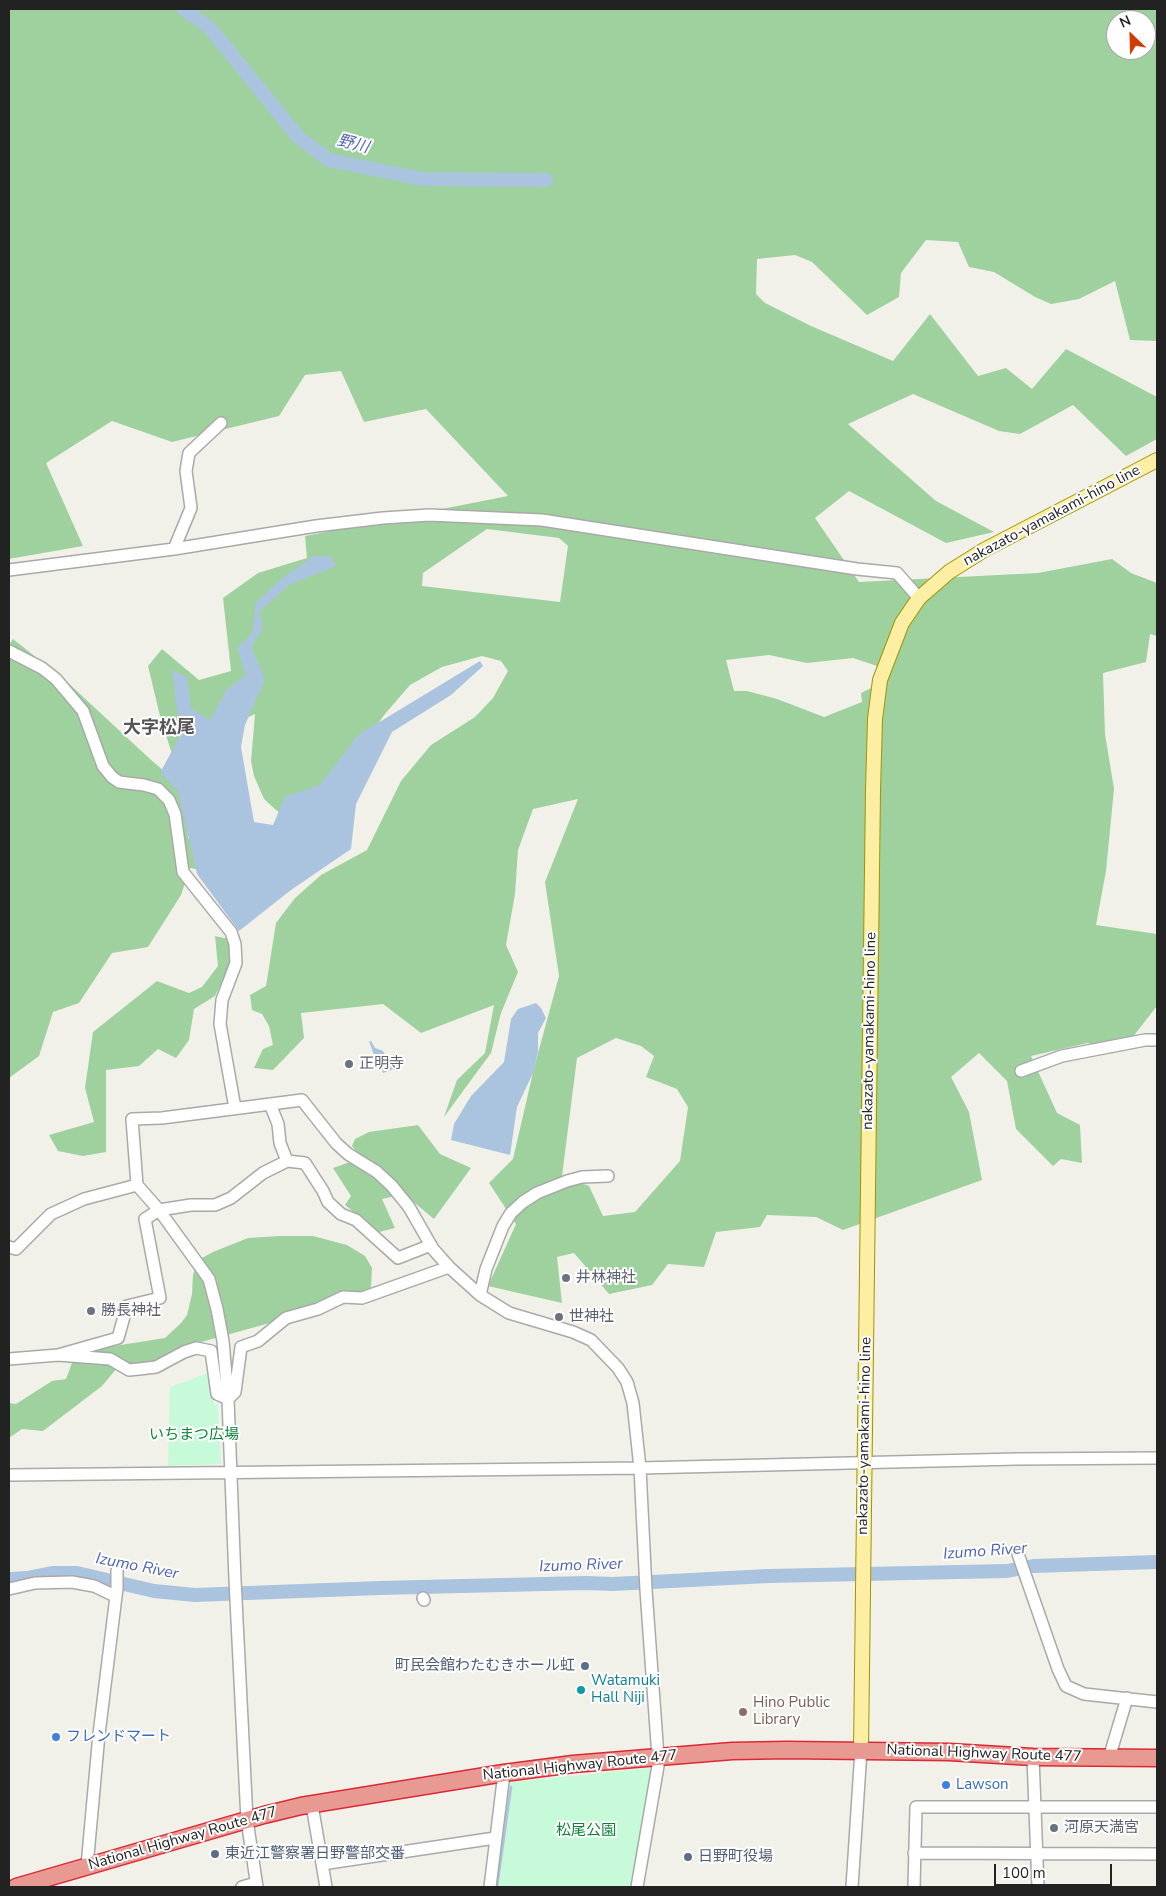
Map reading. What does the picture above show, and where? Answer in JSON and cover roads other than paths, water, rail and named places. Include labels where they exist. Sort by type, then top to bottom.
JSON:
[{"type":"highway","name":"National Highway Route 477","points":[[16,1887],[246,1820],[312,1805],[504,1773],[573,1764],[732,1751],[861,1750],[1033,1757],[1157,1758]]},
{"type":"main road","name":"nakazato-yamakami-hino line","points":[[861,1750],[875,719],[880,680],[902,624],[919,598],[949,572],[984,550],[1157,460]]},
{"type":"street","points":[[174,549],[191,508],[186,471],[188,453],[221,423]]},
{"type":"street","points":[[9,570],[174,549],[316,526],[382,518],[429,515],[542,520],[857,569],[897,573],[919,598]]},
{"type":"street","points":[[9,651],[42,668],[56,678],[83,711],[103,766],[112,777],[119,782],[144,784],[158,789],[169,800],[175,814],[183,872],[190,884],[231,932],[235,944],[236,963],[222,1000],[220,1024],[235,1108]]},
{"type":"street","points":[[1021,1072],[1062,1056],[1145,1040],[1157,1040]]},
{"type":"street","points":[[242,1887],[256,1885],[246,1820],[234,1580],[228,1399],[223,1341],[217,1309],[208,1279],[159,1210],[137,1185],[132,1119],[162,1118],[302,1100],[336,1143],[348,1154],[377,1172],[392,1186],[409,1207],[431,1245],[449,1267],[480,1295],[509,1313],[573,1332],[591,1340],[610,1359],[627,1382],[631,1394],[640,1468],[646,1590],[658,1757],[637,1887]]},
{"type":"street","points":[[270,1104],[278,1124],[280,1143],[287,1161]]},
{"type":"street","points":[[58,1355],[118,1338],[127,1306],[160,1298],[145,1219],[159,1210],[191,1205],[214,1205],[232,1198],[263,1173],[287,1161],[305,1163],[328,1202],[341,1214],[356,1220],[398,1258],[431,1245]]},
{"type":"street","points":[[480,1295],[486,1269],[503,1226],[511,1213],[537,1193],[567,1181],[582,1177],[608,1176]]},
{"type":"street","points":[[9,1247],[16,1249],[51,1214],[84,1199],[137,1185]]},
{"type":"street","points":[[228,1399],[236,1392],[240,1347],[258,1341],[286,1318],[318,1309],[343,1297],[362,1298],[449,1267]]},
{"type":"street","points":[[9,1359],[58,1355],[110,1359],[129,1370],[139,1370],[156,1367],[184,1352],[196,1348],[211,1351],[217,1394],[228,1399]]},
{"type":"street","points":[[9,1475],[640,1468],[1017,1459],[1157,1458]]},
{"type":"street","points":[[1018,1554],[1058,1669],[1066,1686],[1084,1694],[1157,1702]]},
{"type":"street","points":[[86,1866],[117,1570]]},
{"type":"street","points":[[9,1589],[35,1583],[72,1582],[116,1592]]},
{"type":"street","points":[[1109,1758],[1127,1698]]},
{"type":"street","points":[[852,1887],[861,1750]]},
{"type":"street","points":[[1033,1757],[1038,1887]]},
{"type":"street","points":[[490,1887],[504,1773]]},
{"type":"street","points":[[312,1805],[326,1887]]},
{"type":"street","points":[[914,1887],[916,1807],[1157,1807]]},
{"type":"street","points":[[322,1864],[495,1838]]},
{"type":"street","points":[[914,1852],[1157,1854]]},
{"type":"water","points":[[313,556],[330,556],[336,566],[289,585],[259,612],[263,628],[251,647],[265,679],[245,725],[241,747],[254,822],[273,825],[285,797],[320,785],[358,735],[480,661],[483,666],[451,695],[392,732],[356,804],[351,849],[291,890],[239,931],[197,874],[178,791],[160,773],[180,736],[172,670],[187,677],[191,708],[210,720],[227,689],[246,675],[237,648],[252,633],[256,602],[284,577]]},
{"type":"water","points":[[536,1003],[546,1018],[538,1033],[538,1052],[533,1073],[517,1107],[510,1155],[451,1140],[454,1124],[471,1096],[504,1062],[511,1019],[518,1009]]},
{"type":"water","points":[[369,1041],[371,1041],[375,1048],[383,1051],[389,1062],[395,1062],[398,1067],[383,1073],[378,1057],[375,1058]]},
{"type":"waterway","name":"野川","points":[[184,9],[211,29],[298,137],[329,160],[422,179],[546,180]]},
{"type":"waterway","name":"Izumo River","points":[[9,1579],[52,1573],[77,1573],[154,1591],[195,1595],[380,1588],[613,1584],[768,1576],[1007,1571],[1033,1566],[1157,1562]]},
{"type":"waterway","points":[[497,1887],[511,1787]]},
{"type":"place","name":"正明寺","points":[[349,1064]]},
{"type":"place","name":"井林神社","points":[[566,1278]]},
{"type":"place","name":"勝長神社","points":[[91,1311]]},
{"type":"place","name":"世神社","points":[[559,1317]]},
{"type":"place","name":"町民会館わたむきホール虹","points":[[585,1666]]},
{"type":"place","name":"Watamuki Hall Niji","points":[[581,1690]]},
{"type":"place","name":"Hino Public Library","points":[[743,1712]]},
{"type":"place","name":"フレンドマート","points":[[56,1737]]},
{"type":"place","name":"Lawson","points":[[946,1785]]},
{"type":"place","name":"河原天満宮","points":[[1054,1828]]},
{"type":"place","name":"東近江警察署日野警部交番","points":[[215,1854]]},
{"type":"place","name":"日野町役場","points":[[688,1857]]},
{"type":"district","name":"大字松尾","points":[[159,729]]},
{"type":"park label","name":"いちまつ広場","points":[[194,1435]]},
{"type":"park label","name":"松尾公園","points":[[586,1831]]}]
